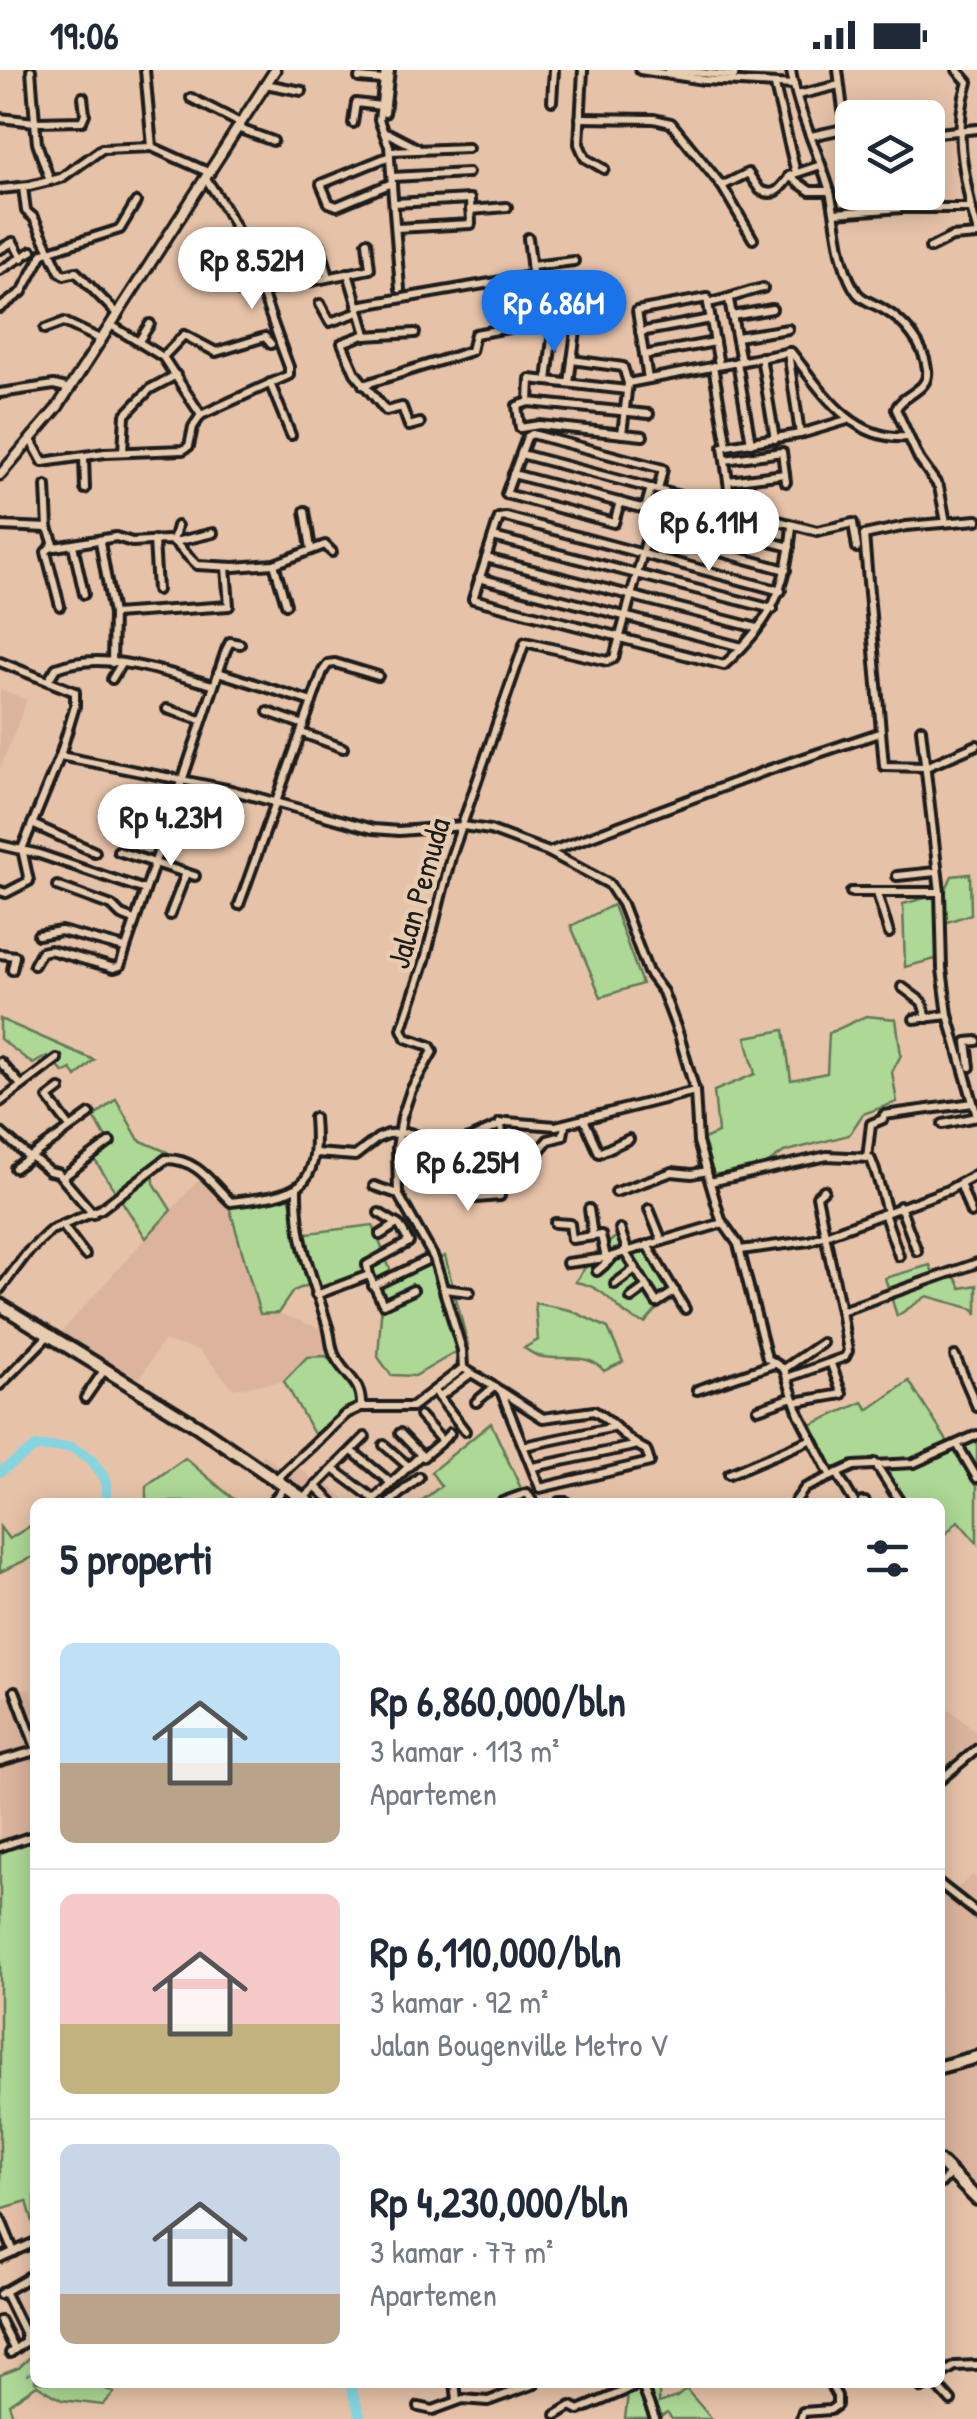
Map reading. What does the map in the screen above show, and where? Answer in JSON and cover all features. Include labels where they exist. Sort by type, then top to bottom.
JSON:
[{"type":"main road","points":[[0,1305],[302,1498]]},
{"type":"main road","points":[[945,2066],[977,2057]]},
{"type":"main road","points":[[945,2167],[977,2200]]},
{"type":"street","points":[[31,70],[37,144],[50,181]]},
{"type":"street","points":[[145,70],[152,147]]},
{"type":"street","points":[[0,475],[70,389],[276,70]]},
{"type":"street","points":[[383,110],[387,70]]},
{"type":"street","points":[[387,70],[379,120],[390,154],[400,289]]},
{"type":"street","points":[[552,101],[554,70]]},
{"type":"street","points":[[584,70],[581,152],[604,169]]},
{"type":"street","points":[[640,70],[734,76],[735,70]]},
{"type":"street","points":[[792,70],[830,191],[843,257],[855,291],[903,322],[920,347],[928,376],[922,387],[896,406],[907,436],[939,487],[946,522]]},
{"type":"street","points":[[838,70],[843,100]]},
{"type":"street","points":[[930,248],[977,232],[959,130],[968,82],[957,70]]},
{"type":"street","points":[[668,71],[775,86],[794,85]]},
{"type":"street","points":[[359,78],[384,80]]},
{"type":"street","points":[[265,84],[302,91]]},
{"type":"street","points":[[798,95],[839,85]]},
{"type":"street","points":[[775,86],[792,175],[810,191],[830,191]]},
{"type":"street","points":[[0,118],[82,121],[83,98]]},
{"type":"street","points":[[191,98],[274,141]]},
{"type":"street","points":[[353,123],[356,103],[383,110]]},
{"type":"street","points":[[580,118],[654,119],[672,124],[722,186],[753,239]]},
{"type":"street","points":[[945,132],[977,129]]},
{"type":"street","points":[[811,136],[835,130]]},
{"type":"street","points":[[386,133],[426,150]]},
{"type":"street","points":[[0,189],[67,175],[102,149],[152,147],[208,176],[247,248],[290,371],[287,377],[200,416],[189,446],[183,450],[123,452],[42,462],[32,440]]},
{"type":"street","points":[[468,148],[390,154],[321,184],[329,203],[337,206],[392,180],[468,173]]},
{"type":"street","points":[[722,186],[748,173],[760,190],[768,193],[784,188],[792,175],[821,165]]},
{"type":"street","points":[[23,187],[26,212],[34,218],[60,272],[76,272],[118,315]]},
{"type":"street","points":[[394,203],[470,199],[471,224],[396,228]]},
{"type":"street","points":[[0,308],[18,297],[30,280],[37,259],[120,229],[136,202]]},
{"type":"street","points":[[470,210],[507,207]]},
{"type":"street","points":[[945,208],[971,208]]},
{"type":"street","points":[[835,213],[875,210]]},
{"type":"street","points":[[363,385],[472,351],[474,334],[524,326],[530,316],[532,266],[528,238]]},
{"type":"street","points":[[0,249],[14,242],[22,258]]},
{"type":"street","points":[[230,270],[240,292],[348,274],[372,268],[367,242]]},
{"type":"street","points":[[320,244],[329,277]]},
{"type":"street","points":[[198,272],[247,248]]},
{"type":"street","points":[[0,270],[32,251]]},
{"type":"street","points":[[532,266],[574,261]]},
{"type":"street","points":[[348,274],[365,336]]},
{"type":"street","points":[[320,304],[330,322],[358,309],[531,276]]},
{"type":"street","points":[[708,303],[763,288]]},
{"type":"street","points":[[648,379],[637,311],[707,298],[727,446]]},
{"type":"street","points":[[729,300],[751,442]]},
{"type":"street","points":[[732,316],[772,309]]},
{"type":"street","points":[[530,316],[560,325],[596,319]]},
{"type":"street","points":[[640,332],[710,320]]},
{"type":"street","points":[[45,329],[64,322],[102,340]]},
{"type":"street","points":[[139,341],[150,324]]},
{"type":"street","points":[[111,325],[163,356],[200,416]]},
{"type":"street","points":[[737,338],[788,329]]},
{"type":"street","points":[[547,380],[554,330]]},
{"type":"street","points":[[569,383],[576,331]]},
{"type":"street","points":[[415,333],[365,336],[342,343],[363,385],[386,411],[402,407],[409,426],[420,422]]},
{"type":"street","points":[[163,356],[184,335],[216,352],[265,336],[271,344]]},
{"type":"street","points":[[644,355],[714,342]]},
{"type":"street","points":[[788,352],[846,420],[894,438],[907,436]]},
{"type":"street","points":[[529,402],[530,378],[627,386],[788,352]]},
{"type":"street","points":[[788,352],[800,434]]},
{"type":"street","points":[[761,357],[775,438]]},
{"type":"street","points":[[572,360],[623,367],[627,386],[622,434]]},
{"type":"street","points":[[123,452],[126,415],[150,389],[176,375]]},
{"type":"street","points":[[270,383],[291,436]]},
{"type":"street","points":[[0,393],[54,385],[70,389]]},
{"type":"street","points":[[643,436],[539,424],[520,428],[518,406],[529,402],[650,414]]},
{"type":"street","points":[[730,495],[723,447],[800,434],[846,420]]},
{"type":"street","points":[[513,474],[646,508],[664,469],[532,434],[527,436],[520,454],[513,474],[506,494],[614,522],[620,502]]},
{"type":"street","points":[[725,460],[782,452],[785,478],[728,481]]},
{"type":"street","points":[[520,454],[700,500],[726,514],[748,513],[816,531],[853,523],[856,548]]},
{"type":"street","points":[[84,457],[85,490]]},
{"type":"street","points":[[46,486],[48,528],[53,544]]},
{"type":"street","points":[[305,511],[311,549]]},
{"type":"street","points":[[620,638],[654,512],[790,546]]},
{"type":"street","points":[[781,591],[506,517],[499,518],[472,594],[477,602],[722,665],[773,609],[781,591],[786,570],[792,526]]},
{"type":"street","points":[[977,520],[877,530],[864,535],[880,714],[878,733],[884,767],[926,766],[977,745]]},
{"type":"street","points":[[0,526],[48,528]]},
{"type":"street","points":[[174,542],[177,526]]},
{"type":"street","points":[[53,544],[73,545],[116,537],[132,542],[174,542],[213,532]]},
{"type":"street","points":[[648,532],[786,570]]},
{"type":"street","points":[[493,537],[773,609]]},
{"type":"street","points":[[154,540],[157,590]]},
{"type":"street","points":[[100,542],[113,614],[116,664],[112,679]]},
{"type":"street","points":[[174,542],[196,565],[226,568],[274,564],[325,544],[332,552]]},
{"type":"street","points":[[53,544],[46,552],[60,606]]},
{"type":"street","points":[[73,545],[84,594]]},
{"type":"street","points":[[486,558],[757,628]]},
{"type":"street","points":[[274,564],[286,604]]},
{"type":"street","points":[[113,614],[228,606],[226,568]]},
{"type":"street","points":[[479,578],[742,647]]},
{"type":"street","name":"Jalan Pemuda","points":[[467,1371],[431,1252],[398,1194],[398,1132],[411,1090],[433,1051],[430,1046],[406,1038],[402,1029],[425,960],[450,857],[525,642],[609,661],[614,658],[620,638]]},
{"type":"street","points":[[34,965],[39,954],[50,950],[116,968],[121,964],[228,644],[240,644]]},
{"type":"street","points":[[0,662],[73,690],[77,696],[60,756],[22,849],[30,881],[0,891]]},
{"type":"street","points":[[48,681],[56,668],[70,663],[116,664],[214,685]]},
{"type":"street","points":[[239,905],[323,671],[330,664],[378,676]]},
{"type":"street","points":[[218,672],[312,702]]},
{"type":"street","points":[[167,708],[201,720]]},
{"type":"street","points":[[268,712],[343,748]]},
{"type":"street","points":[[921,729],[940,892],[948,1016],[970,1067]]},
{"type":"street","points":[[549,852],[878,733]]},
{"type":"street","points":[[60,756],[182,779],[381,830],[463,826],[503,833],[606,882],[622,904],[644,965],[659,985],[673,1017],[694,1091],[698,1142],[722,1223],[734,1234],[740,1250],[767,1358],[784,1369],[812,1438],[851,1498]]},
{"type":"street","points":[[32,824],[95,852]]},
{"type":"street","points":[[0,845],[145,890]]},
{"type":"street","points":[[566,862],[567,846]]},
{"type":"street","points":[[118,850],[195,876]]},
{"type":"street","points":[[897,876],[936,872]]},
{"type":"street","points":[[170,915],[186,873]]},
{"type":"street","points":[[56,886],[112,906],[134,920]]},
{"type":"street","points":[[851,892],[940,892]]},
{"type":"street","points":[[878,892],[888,934]]},
{"type":"street","points":[[38,935],[61,931],[125,948]]},
{"type":"street","points":[[0,954],[16,956],[12,970]]},
{"type":"street","points":[[902,987],[922,1002],[927,1018]]},
{"type":"street","points":[[914,1019],[948,1016]]},
{"type":"street","points":[[943,1124],[977,1116],[966,1042],[977,1041]]},
{"type":"street","points":[[0,1102],[57,1059]]},
{"type":"street","points":[[0,1062],[20,1085]]},
{"type":"street","points":[[60,1089],[48,1098],[70,1127]]},
{"type":"street","points":[[316,1153],[355,1156],[378,1138],[398,1132],[458,1144],[500,1123],[548,1127],[694,1091]]},
{"type":"street","points":[[866,1158],[872,1124],[883,1120],[884,1115],[974,1103]]},
{"type":"street","points":[[15,1168],[90,1114]]},
{"type":"street","points":[[0,1289],[39,1241],[62,1225],[93,1214],[166,1159],[201,1170],[231,1202],[297,1189],[309,1175],[316,1153],[314,1118]]},
{"type":"street","points":[[584,1119],[599,1153],[628,1139]]},
{"type":"street","points":[[472,1171],[476,1198],[500,1196],[502,1172],[510,1166],[500,1123]]},
{"type":"street","points":[[528,1164],[548,1140],[563,1136],[565,1124]]},
{"type":"street","points":[[0,1132],[62,1177],[93,1214]]},
{"type":"street","points":[[62,1177],[110,1142]]},
{"type":"street","points":[[710,1182],[827,1156],[873,1160],[899,1256]]},
{"type":"street","points":[[616,1192],[672,1172],[707,1172]]},
{"type":"street","points":[[740,1250],[792,1245],[824,1235],[977,1174]]},
{"type":"street","points":[[960,1183],[972,1212]]},
{"type":"street","points":[[374,1186],[398,1194]]},
{"type":"street","points":[[297,1189],[307,1271],[336,1358],[360,1387],[362,1407]]},
{"type":"street","points":[[788,1378],[848,1354],[816,1194],[824,1190]]},
{"type":"street","points":[[900,1206],[917,1251]]},
{"type":"street","points":[[588,1209],[593,1236]]},
{"type":"street","points":[[649,1209],[662,1241]]},
{"type":"street","points":[[379,1212],[397,1224],[409,1242],[367,1265],[368,1275],[383,1304],[413,1290]]},
{"type":"street","points":[[555,1223],[570,1224],[572,1239],[601,1235],[606,1258]]},
{"type":"street","points":[[567,1263],[606,1258],[722,1223]]},
{"type":"street","points":[[380,1235],[397,1224]]},
{"type":"street","points":[[62,1225],[85,1256]]},
{"type":"street","points":[[620,1229],[626,1250],[657,1303],[676,1291]]},
{"type":"street","points":[[647,1245],[685,1309]]},
{"type":"street","points":[[596,1271],[616,1255]]},
{"type":"street","points":[[374,1286],[425,1261]]},
{"type":"street","points":[[841,1311],[977,1262]]},
{"type":"street","points":[[615,1284],[636,1269]]},
{"type":"street","points":[[316,1295],[368,1275]]},
{"type":"street","points":[[631,1298],[646,1287]]},
{"type":"street","points":[[444,1290],[470,1292]]},
{"type":"street","points":[[0,1384],[49,1335]]},
{"type":"street","points":[[784,1369],[822,1343]]},
{"type":"street","points":[[955,1356],[977,1408]]},
{"type":"street","points":[[697,1390],[774,1364]]},
{"type":"street","points":[[758,1409],[846,1393],[831,1364]]},
{"type":"street","points":[[85,1398],[105,1369]]},
{"type":"street","points":[[274,1498],[281,1482],[340,1418],[362,1407],[412,1408],[467,1371],[497,1389],[542,1418],[590,1410],[617,1426],[635,1446],[646,1450],[650,1460],[648,1464],[540,1488],[497,1389]]},
{"type":"street","points":[[476,1402],[497,1389]]},
{"type":"street","points":[[437,1394],[466,1432]]},
{"type":"street","points":[[420,1416],[442,1440]]},
{"type":"street","points":[[524,1446],[617,1426]]},
{"type":"street","points":[[372,1498],[421,1455],[429,1454],[450,1432]]},
{"type":"street","points":[[400,1433],[421,1455]]},
{"type":"street","points":[[798,1498],[805,1488],[854,1466],[914,1462],[977,1435]]},
{"type":"street","points":[[308,1498],[365,1436]]},
{"type":"street","points":[[729,1474],[812,1438]]},
{"type":"street","points":[[956,1444],[977,1478]]},
{"type":"street","points":[[384,1445],[408,1466]]},
{"type":"street","points":[[533,1467],[635,1446]]},
{"type":"street","points":[[352,1451],[391,1483]]},
{"type":"street","points":[[876,1463],[898,1498]]},
{"type":"street","points":[[334,1470],[370,1498]]},
{"type":"street","points":[[395,1498],[419,1477]]},
{"type":"street","points":[[315,1486],[328,1498]]},
{"type":"street","points":[[15,1691],[30,1734]]},
{"type":"street","points":[[945,1776],[977,1749]]},
{"type":"street","points":[[0,1762],[30,1750]]},
{"type":"street","points":[[0,1847],[30,1837]]},
{"type":"street","points":[[945,1888],[977,1913]]},
{"type":"street","points":[[945,2179],[951,2172]]},
{"type":"street","points":[[0,2218],[14,2252]]},
{"type":"street","points":[[0,2258],[30,2244]]},
{"type":"street","points":[[0,2322],[12,2350],[26,2342],[2,2292],[30,2277]]},
{"type":"street","points":[[25,2334],[30,2332]]},
{"type":"street","points":[[945,2372],[955,2366],[977,2365]]},
{"type":"street","points":[[456,2388],[458,2400]]},
{"type":"street","points":[[419,2408],[435,2410],[458,2400],[490,2400],[524,2388]]},
{"type":"street","points":[[556,2415],[568,2407],[578,2410],[598,2404],[631,2388]]},
{"type":"street","points":[[643,2388],[655,2419]]},
{"type":"street","points":[[801,2419],[803,2412],[830,2410],[836,2405],[832,2388]]},
{"type":"street","points":[[938,2388],[950,2400]]},
{"type":"shaded area","points":[[0,689],[27,700],[0,769]]},
{"type":"shaded area","points":[[202,1176],[229,1206],[260,1313],[278,1313],[324,1330],[326,1356],[307,1357],[284,1381],[234,1389],[199,1350],[163,1341],[135,1386],[54,1340]]},
{"type":"shaded area","points":[[263,1454],[282,1469],[292,1461],[316,1482],[323,1481],[344,1498],[274,1498],[283,1487],[255,1465]]},
{"type":"shaded area","points":[[30,1691],[30,1840],[0,1851],[0,1698]]},
{"type":"shaded area","points":[[945,1706],[977,1733],[977,1748],[945,1777]]},
{"type":"shaded area","points":[[973,1875],[977,1880],[977,2201],[945,2168],[945,1898]]},
{"type":"green space","points":[[970,874],[971,914],[947,922],[943,957],[905,967],[903,904],[944,893],[952,876]]},
{"type":"green space","points":[[613,905],[642,984],[601,997],[571,926]]},
{"type":"green space","points":[[866,1016],[896,1019],[901,1055],[892,1072],[897,1102],[863,1114],[849,1135],[784,1152],[751,1175],[711,1185],[699,1141],[718,1133],[714,1091],[755,1074],[746,1037],[784,1030],[791,1080],[827,1073],[829,1033]]},
{"type":"green space","points":[[0,1019],[94,1060],[76,1077],[71,1069],[64,1073],[47,1056],[33,1064],[0,1039]]},
{"type":"green space","points":[[116,1099],[139,1140],[167,1152],[153,1166],[154,1183],[171,1210],[146,1238],[94,1159],[110,1145],[94,1117]]},
{"type":"green space","points":[[289,1197],[300,1234],[373,1225],[393,1277],[445,1256],[468,1345],[415,1376],[391,1375],[378,1357],[382,1301],[368,1276],[315,1296],[311,1284],[293,1291],[278,1313],[260,1314],[229,1206]]},
{"type":"green space","points":[[616,1237],[631,1251],[651,1252],[672,1292],[645,1323],[627,1315],[598,1290],[575,1282],[596,1252]]},
{"type":"green space","points":[[930,1265],[935,1278],[953,1273],[961,1288],[977,1285],[977,1315],[974,1309],[927,1296],[897,1316],[885,1278]]},
{"type":"green space","points":[[535,1303],[570,1310],[608,1328],[623,1362],[604,1371],[590,1361],[547,1358],[524,1348],[538,1340]]},
{"type":"green space","points":[[326,1356],[364,1399],[314,1434],[284,1381],[307,1357]]},
{"type":"green space","points":[[909,1381],[949,1444],[977,1435],[977,1543],[958,1521],[945,1535],[945,1498],[895,1498],[873,1459],[833,1471],[808,1426],[863,1402],[868,1410]]},
{"type":"green space","points":[[491,1423],[523,1493],[513,1498],[425,1498],[441,1486],[431,1472]]},
{"type":"green space","points":[[185,1458],[232,1498],[146,1498],[146,1486]]},
{"type":"green space","points":[[30,1526],[30,1558],[0,1572],[0,1527],[9,1539]]},
{"type":"green space","points":[[30,1840],[30,2212],[27,2201],[0,2209],[0,1851]]},
{"type":"green space","points":[[30,2357],[33,2388],[9,2404],[14,2419],[0,2419],[0,2375],[19,2368]]},
{"type":"green space","points":[[42,2388],[104,2388],[114,2393],[103,2405],[62,2400]]},
{"type":"green space","points":[[659,2388],[659,2403],[686,2389],[712,2419],[672,2419],[667,2413],[657,2419],[625,2419],[628,2394]]},
{"type":"waterway","points":[[0,1472],[36,1447],[71,1447],[91,1459],[106,1480],[106,1498]]},
{"type":"waterway","points":[[351,2388],[361,2419]]}]
